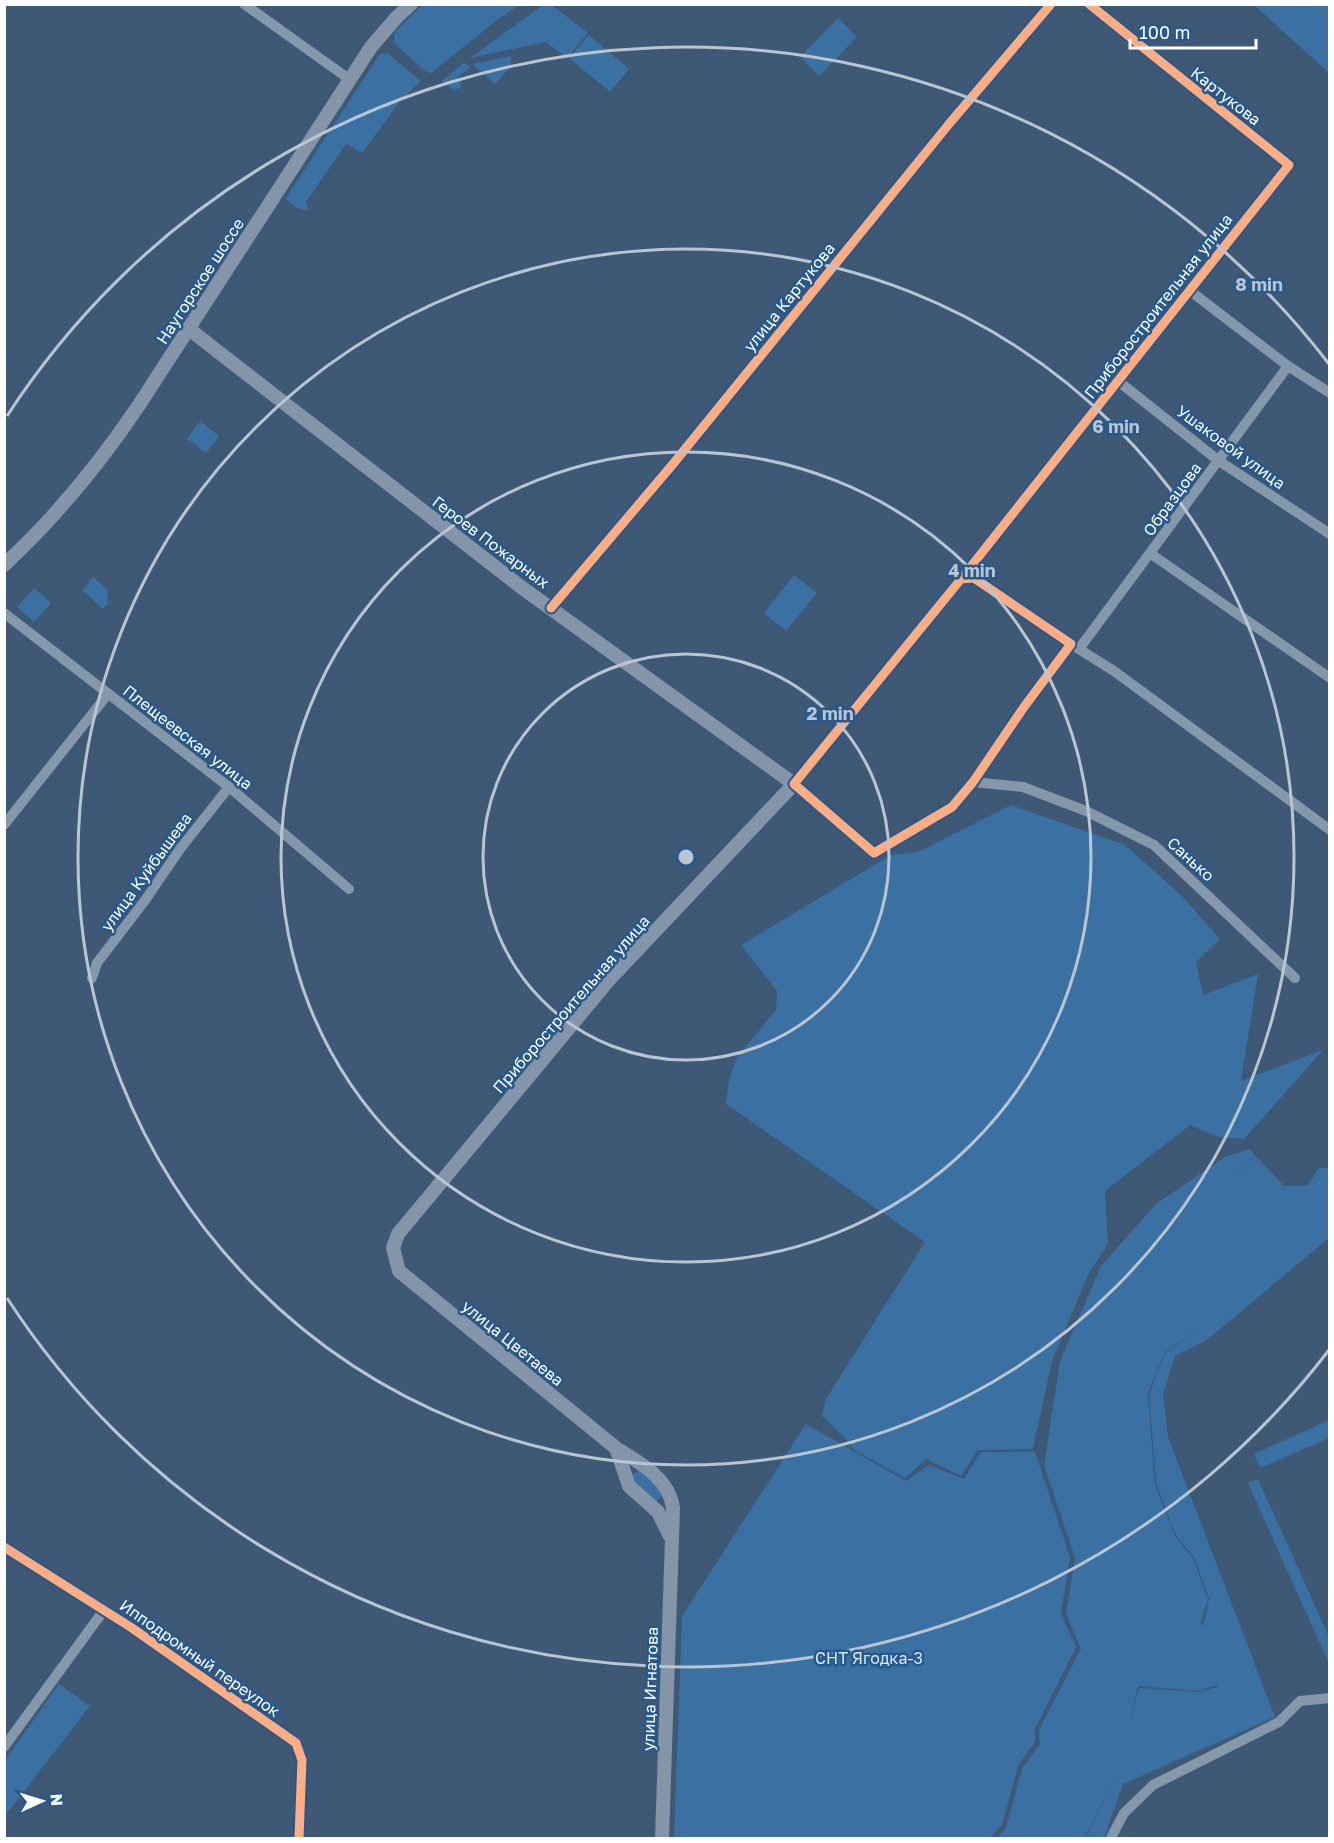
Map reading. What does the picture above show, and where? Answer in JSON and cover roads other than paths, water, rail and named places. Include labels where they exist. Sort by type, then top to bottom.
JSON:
[{"type":"main road","name":"Наугорское шоссе","points":[[4,565],[40,530],[101,461],[189,329],[349,79],[379,37],[411,4]]},
{"type":"main road","name":"Героев Пожарных","points":[[189,329],[551,608],[794,784]]},
{"type":"main road","name":"Приборостроительная улица","points":[[394,1258],[393,1248],[398,1234],[591,1001],[794,784]]},
{"type":"main road","name":"улица Цветаева","points":[[394,1258],[399,1271],[407,1278],[616,1448],[643,1465],[662,1482],[667,1490]]},
{"type":"main road","points":[[616,1448],[626,1480]]},
{"type":"main road","name":"улица Игнатова","points":[[626,1480],[629,1486],[658,1512],[671,1540]]},
{"type":"main road","name":"улица Игнатова","points":[[662,1839],[673,1508],[667,1490]]},
{"type":"street","points":[[244,4],[349,79]]},
{"type":"street","name":"улица Картукова","points":[[551,608],[673,464],[949,124],[1051,4]]},
{"type":"street","name":"Картукова","points":[[1089,4],[1289,165]]},
{"type":"street","name":"Приборостроительная улица","points":[[794,784],[961,579],[1289,165]]},
{"type":"street","points":[[1189,290],[1288,366],[1329,393]]},
{"type":"street","name":"Образцова","points":[[1075,646],[1151,554],[1288,366]]},
{"type":"street","name":"Ушаковой улица","points":[[1118,381],[1219,461],[1329,534]]},
{"type":"street","points":[[1151,554],[1329,678]]},
{"type":"street","points":[[961,579],[974,578],[1114,671],[1329,830]]},
{"type":"street","name":"Плещеевская улица","points":[[4,613],[229,787],[349,889]]},
{"type":"street","points":[[794,784],[874,853],[952,807],[973,782],[1024,707],[1075,646]]},
{"type":"street","points":[[4,825],[108,694]]},
{"type":"street","name":"Санько","points":[[973,782],[1023,787],[1086,811],[1154,845],[1295,978]]},
{"type":"street","name":"улица Куйбышева","points":[[92,978],[97,963],[146,899],[180,849],[229,787]]},
{"type":"street","points":[[626,1480],[630,1468],[643,1465]]},
{"type":"street","points":[[649,1503],[661,1503],[666,1499],[667,1490]]},
{"type":"street","name":"Ипподромный переулок","points":[[4,1547],[104,1610],[296,1743],[302,1760],[298,1839]]},
{"type":"street","points":[[4,1747],[104,1610]]},
{"type":"street","points":[[1111,1839],[1124,1813],[1153,1785],[1279,1722],[1300,1701],[1329,1698]]},
{"type":"park label","name":"СНТ Ягодка-3","points":[[869,1658]]}]
